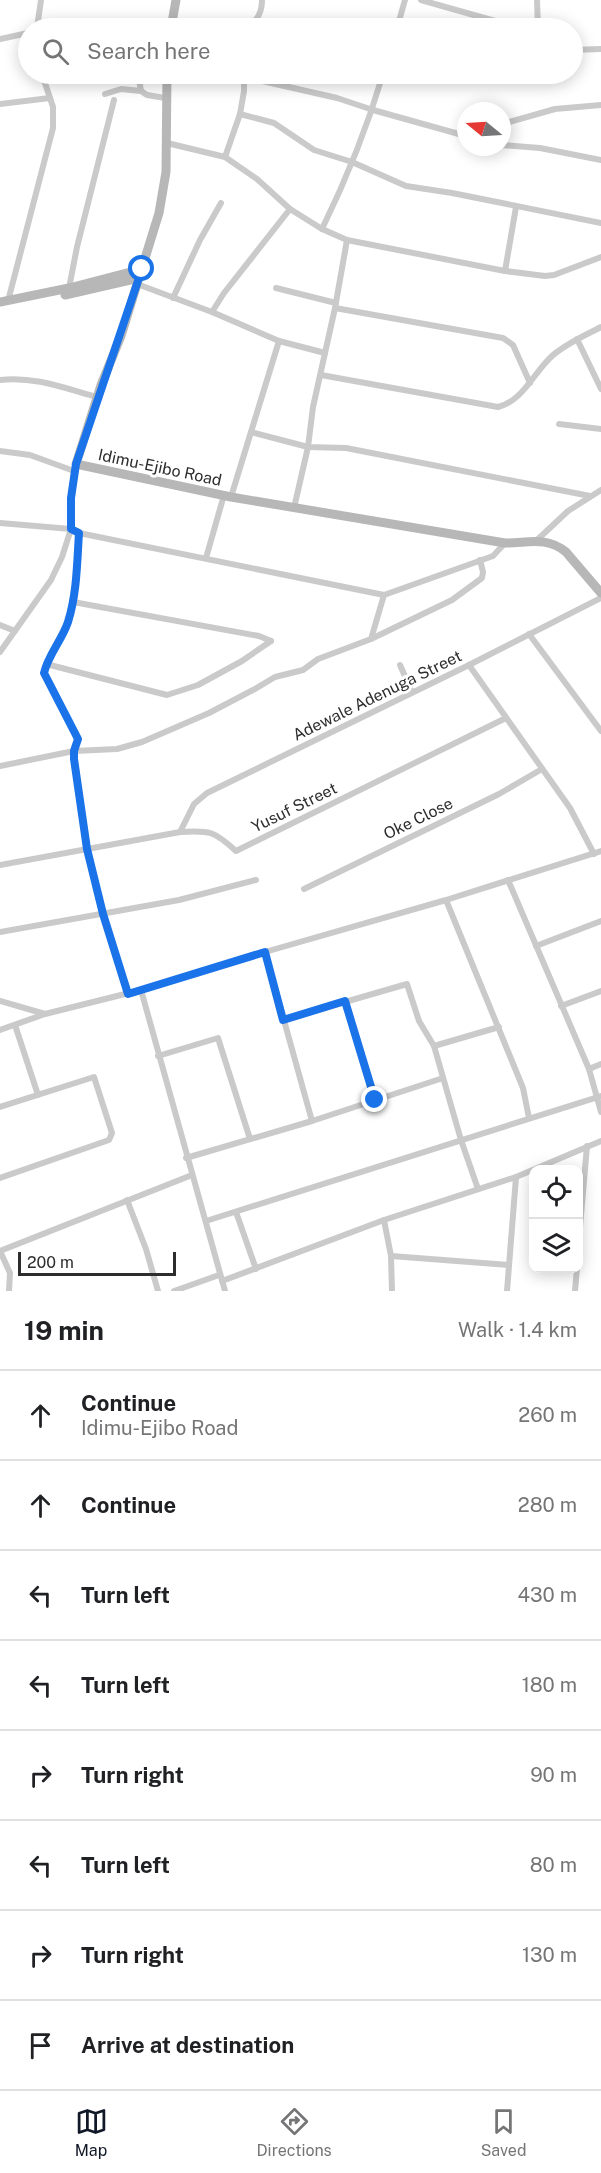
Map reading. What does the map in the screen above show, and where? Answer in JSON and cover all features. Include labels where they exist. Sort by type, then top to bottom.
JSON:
[{"type":"main road","points":[[173,18],[177,0]]},
{"type":"main road","name":"Idimu-Ejibo Road","points":[[166,84],[166,172],[159,213],[75,468],[505,543],[537,540]]},
{"type":"main road","points":[[4,302],[21,301],[139,277]]},
{"type":"main road","points":[[0,308],[69,288],[139,277]]},
{"type":"main road","points":[[537,540],[560,547],[601,593]]},
{"type":"street","points":[[38,18],[41,0]]},
{"type":"street","points":[[258,18],[262,0]]},
{"type":"street","points":[[400,18],[405,0]]},
{"type":"street","points":[[421,0],[484,18]]},
{"type":"street","points":[[537,0],[538,18]]},
{"type":"street","points":[[0,39],[18,35]]},
{"type":"street","points":[[583,50],[601,49]]},
{"type":"street","points":[[4,302],[52,138],[55,118],[45,84]]},
{"type":"street","points":[[140,84],[141,91]]},
{"type":"street","points":[[225,157],[240,114],[243,84]]},
{"type":"street","points":[[280,84],[457,132]]},
{"type":"street","points":[[322,229],[373,110],[380,84]]},
{"type":"street","points":[[105,94],[121,89],[141,91],[147,95],[165,98]]},
{"type":"street","points":[[0,104],[50,98]]},
{"type":"street","points":[[69,288],[114,100]]},
{"type":"street","points":[[511,121],[555,109],[601,105]]},
{"type":"street","points":[[240,114],[274,123],[314,150],[352,162],[406,186],[601,223]]},
{"type":"street","points":[[167,143],[225,157],[257,179],[290,209],[322,229],[347,240],[505,271],[521,271],[545,276],[554,275],[601,257]]},
{"type":"street","points":[[511,145],[531,146],[601,160]]},
{"type":"street","points":[[173,298],[200,240],[221,203]]},
{"type":"street","points":[[505,271],[516,207]]},
{"type":"street","points":[[212,312],[224,293],[290,209]]},
{"type":"street","points":[[294,508],[308,447],[347,240]]},
{"type":"street","points":[[139,277],[173,298],[279,341],[325,353]]},
{"type":"street","points":[[276,288],[336,305],[503,338],[513,345],[530,383]]},
{"type":"street","points":[[321,375],[498,407],[507,405],[530,383],[549,359],[569,343],[601,327]]},
{"type":"street","points":[[577,339],[601,389]]},
{"type":"street","points":[[206,558],[251,432],[279,341]]},
{"type":"street","points":[[0,380],[18,378],[39,380],[97,397]]},
{"type":"street","points":[[559,424],[601,429]]},
{"type":"street","points":[[251,432],[308,447],[346,448],[590,496]]},
{"type":"street","points":[[0,451],[30,455],[75,468],[71,498],[71,529],[58,569],[0,652]]},
{"type":"street","points":[[537,540],[557,520],[601,490]]},
{"type":"street","points":[[0,523],[71,529],[79,533],[384,595],[493,556],[505,543]]},
{"type":"street","points":[[79,533],[73,602],[68,624],[46,664],[45,676],[77,735],[74,751],[87,849],[103,914],[128,994]]},
{"type":"street","points":[[0,766],[74,751],[117,749],[153,738],[209,713],[275,676],[303,670],[318,658],[372,639],[452,600],[482,578],[480,560]]},
{"type":"street","name":"Adewale Adenuga Street","points":[[180,832],[194,804],[207,793],[469,665],[601,593]]},
{"type":"street","points":[[372,639],[384,595]]},
{"type":"street","points":[[46,664],[167,695],[198,685],[242,661],[271,641],[259,636],[73,602]]},
{"type":"street","points":[[0,625],[15,631]]},
{"type":"street","points":[[529,634],[601,731]]},
{"type":"street","points":[[400,665],[412,692]]},
{"type":"street","points":[[0,1030],[45,1014],[128,994],[446,900],[598,852],[570,808],[469,665]]},
{"type":"street","name":"Yusuf Street","points":[[0,865],[180,832],[206,831],[220,837],[236,851],[506,718]]},
{"type":"street","name":"Oke Close","points":[[304,889],[499,794],[542,769]]},
{"type":"street","points":[[0,932],[179,900],[256,880]]},
{"type":"street","points":[[508,880],[588,1069],[599,1097],[601,1112]]},
{"type":"street","points":[[446,900],[523,1088],[529,1118]]},
{"type":"street","points":[[536,945],[601,921]]},
{"type":"street","points":[[265,952],[312,1121]]},
{"type":"street","points":[[283,1020],[406,984],[419,1021],[434,1046],[461,1140],[478,1189]]},
{"type":"street","points":[[141,990],[186,1158],[225,1291]]},
{"type":"street","points":[[561,1006],[601,991]]},
{"type":"street","points":[[0,1001],[45,1014]]},
{"type":"street","points":[[345,1001],[375,1100]]},
{"type":"street","points":[[15,1025],[38,1095]]},
{"type":"street","points":[[434,1046],[499,1028]]},
{"type":"street","points":[[158,1056],[218,1038],[250,1139]]},
{"type":"street","points":[[588,1069],[601,1064]]},
{"type":"street","points":[[0,1107],[94,1077],[112,1136],[109,1140],[0,1178]]},
{"type":"street","points":[[186,1158],[312,1121],[443,1078]]},
{"type":"street","points":[[206,1221],[599,1097]]},
{"type":"street","points":[[174,1291],[256,1269],[384,1220],[516,1177],[601,1141]]},
{"type":"street","points":[[581,1219],[587,1146]]},
{"type":"street","points":[[9,1291],[10,1273],[0,1251],[192,1175]]},
{"type":"street","points":[[507,1291],[516,1177]]},
{"type":"street","points":[[127,1200],[146,1249],[158,1291]]},
{"type":"street","points":[[236,1212],[256,1269]]},
{"type":"street","points":[[384,1220],[391,1256],[392,1291]]},
{"type":"street","points":[[391,1256],[509,1265]]},
{"type":"street","points":[[575,1291],[577,1273]]},
{"type":"route","points":[[142,269],[76,464],[71,498],[71,529],[79,533],[73,602],[68,624],[46,664],[44,673],[78,739],[74,751],[82,821],[103,914],[128,994],[265,952],[283,1020],[345,1001],[375,1100]]}]
